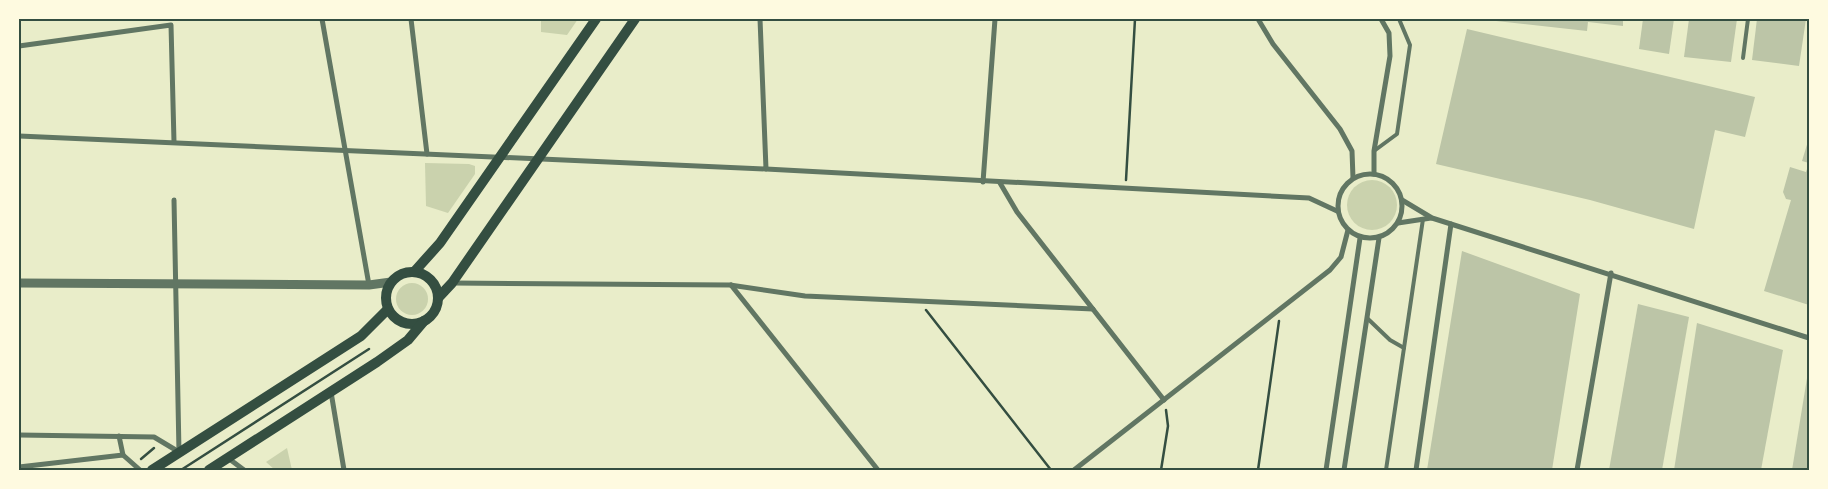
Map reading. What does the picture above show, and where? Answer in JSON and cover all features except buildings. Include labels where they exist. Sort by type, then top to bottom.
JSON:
[{"type":"main road","points":[[424,321],[408,324],[392,316],[388,309],[386,295],[391,282],[398,276],[414,272],[440,243],[596,19]]},
{"type":"main road","points":[[438,298],[452,284],[635,19]]},
{"type":"main road","points":[[208,470],[331,392],[408,340],[434,312],[438,298],[437,290],[428,278],[414,272]]},
{"type":"main road","points":[[152,470],[361,336],[388,309]]},
{"type":"street","points":[[322,19],[369,285]]},
{"type":"street","points":[[411,19],[427,154]]},
{"type":"street","points":[[760,19],[766,169]]},
{"type":"street","points":[[983,182],[994,19]]},
{"type":"street","points":[[1258,19],[1273,44],[1340,129],[1352,150],[1353,178]]},
{"type":"street","points":[[1374,174],[1374,151],[1390,56],[1389,33],[1381,19]]},
{"type":"street","points":[[19,46],[171,25],[174,142]]},
{"type":"street","points":[[19,136],[500,156],[1309,198],[1337,211]]},
{"type":"street","points":[[1402,200],[1402,212],[1398,223],[1390,232],[1379,238],[1360,238],[1348,230],[1341,222],[1337,211],[1340,192],[1353,178],[1363,174],[1374,174],[1392,183],[1402,200],[1432,218],[1611,273],[1809,338]]},
{"type":"street","points":[[1000,183],[1017,212],[1164,400]]},
{"type":"street","points":[[174,200],[179,453]]},
{"type":"street","points":[[1398,223],[1432,218]]},
{"type":"street","points":[[1416,470],[1451,224]]},
{"type":"street","points":[[1074,470],[1330,270],[1341,257],[1348,230]]},
{"type":"street","points":[[1326,470],[1360,238]]},
{"type":"street","points":[[1344,470],[1379,238]]},
{"type":"street","points":[[1577,470],[1611,273]]},
{"type":"street","points":[[19,283],[369,285],[391,282]]},
{"type":"street","points":[[452,284],[730,285],[805,296],[1093,308]]},
{"type":"street","points":[[730,285],[878,470]]},
{"type":"street","points":[[331,392],[344,470]]},
{"type":"street","points":[[19,435],[154,437],[179,453]]},
{"type":"street","points":[[119,436],[123,455],[140,470]]},
{"type":"street","points":[[19,467],[123,455]]},
{"type":"street","points":[[228,458],[244,470]]},
{"type":"lane","points":[[1374,151],[1397,134],[1410,45],[1399,19]]},
{"type":"lane","points":[[1743,58],[1748,19]]},
{"type":"lane","points":[[1386,470],[1423,219]]},
{"type":"lane","points":[[1367,318],[1390,340],[1404,348]]},
{"type":"path","points":[[1126,189],[1135,19]]},
{"type":"path","points":[[920,302],[1051,470]]},
{"type":"path","points":[[1258,470],[1281,308]]},
{"type":"path","points":[[181,470],[369,349]]},
{"type":"path","points":[[1161,470],[1168,426],[1164,400]]},
{"type":"path","points":[[133,464],[154,450],[154,437]]},
{"type":"green space","points":[[541,19],[578,19],[567,35],[541,32]]},
{"type":"green space","points":[[425,163],[469,164],[475,166],[475,174],[448,213],[426,206]]},
{"type":"green space","points":[[1377,180],[1390,187],[1396,195],[1396,215],[1390,223],[1382,229],[1367,230],[1354,223],[1348,215],[1347,200],[1354,187],[1362,181]]},
{"type":"green space","points":[[412,283],[423,288],[428,299],[423,310],[412,315],[401,310],[396,299],[401,288]]},
{"type":"green space","points":[[287,448],[292,470],[275,470],[266,462]]}]
